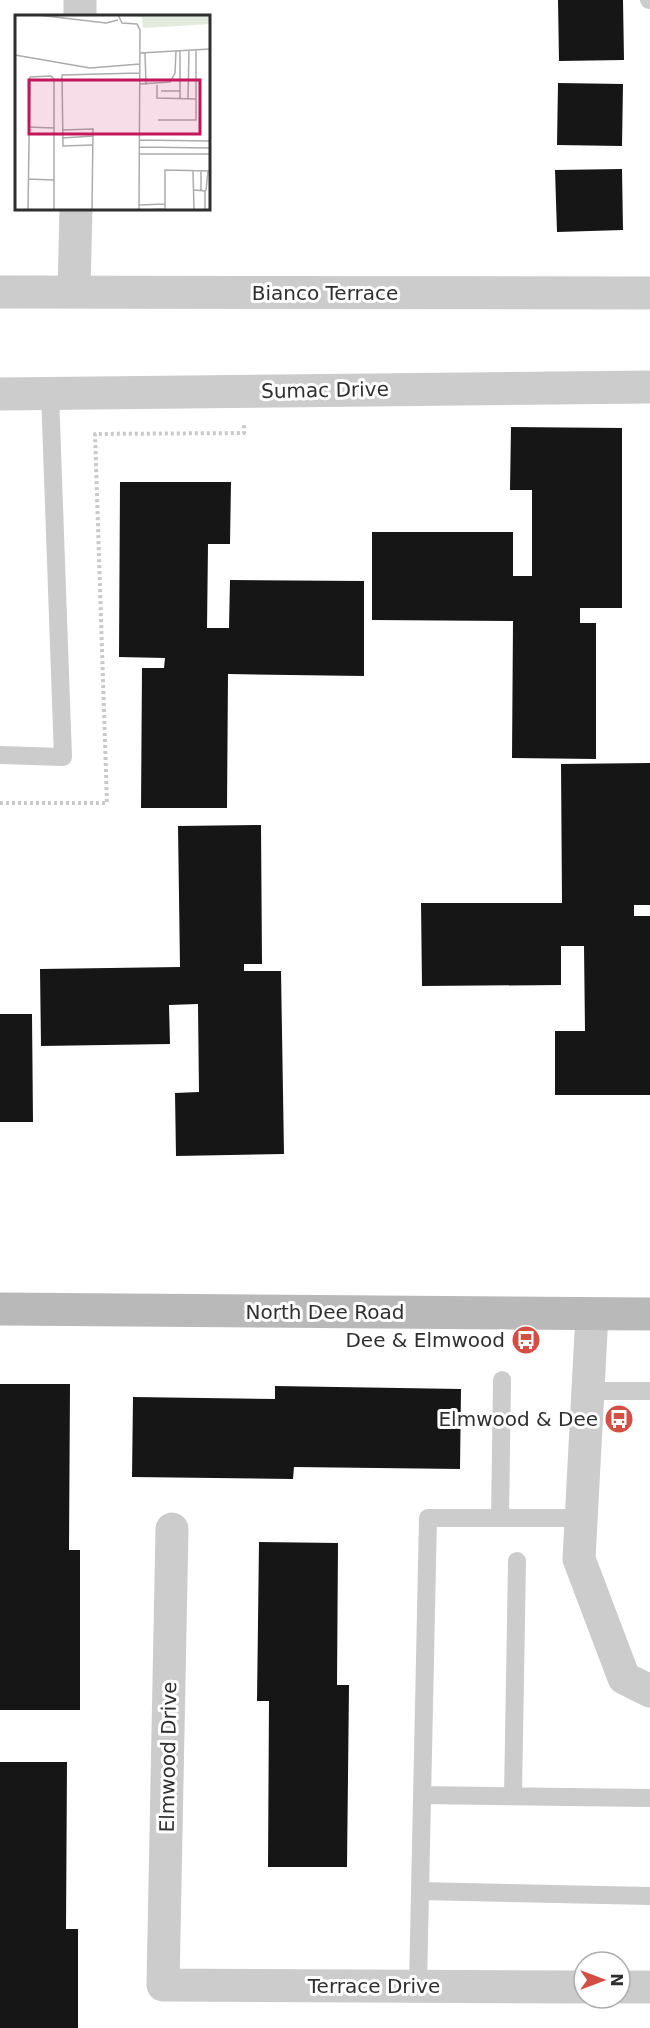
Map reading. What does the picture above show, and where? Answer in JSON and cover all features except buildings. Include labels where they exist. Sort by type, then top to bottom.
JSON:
[{"type":"street","points":[[74,292],[76,210]]},
{"type":"street","name":"Bianco Terrace","points":[[0,292],[650,293]]},
{"type":"street","name":"Sumac Drive","points":[[0,394],[650,387]]},
{"type":"street","name":"North Dee Road","points":[[0,1309],[650,1314]]},
{"type":"street","points":[[592,1314],[579,1559],[637,1684]]},
{"type":"street","name":"Elmwood Drive","points":[[163,1985],[172,1529]]},
{"type":"street","name":"Terrace Drive","points":[[163,1985],[572,1987]]},
{"type":"street","points":[[632,1987],[650,1987]]},
{"type":"lane","points":[[0,755],[63,757],[50,394]]},
{"type":"lane","points":[[500,1518],[502,1380]]},
{"type":"lane","points":[[588,1391],[650,1391]]},
{"type":"lane","points":[[418,1986],[428,1518],[581,1518]]},
{"type":"lane","points":[[513,1796],[517,1561]]},
{"type":"lane","points":[[422,1795],[650,1798]]},
{"type":"lane","points":[[420,1892],[650,1896]]},
{"type":"path","points":[[0,803],[107,803],[95,434],[244,433]]},
{"type":"place","name":"Dee & Elmwood","points":[[526,1340]]},
{"type":"place","name":"Elmwood & Dee","points":[[619,1419]]}]
